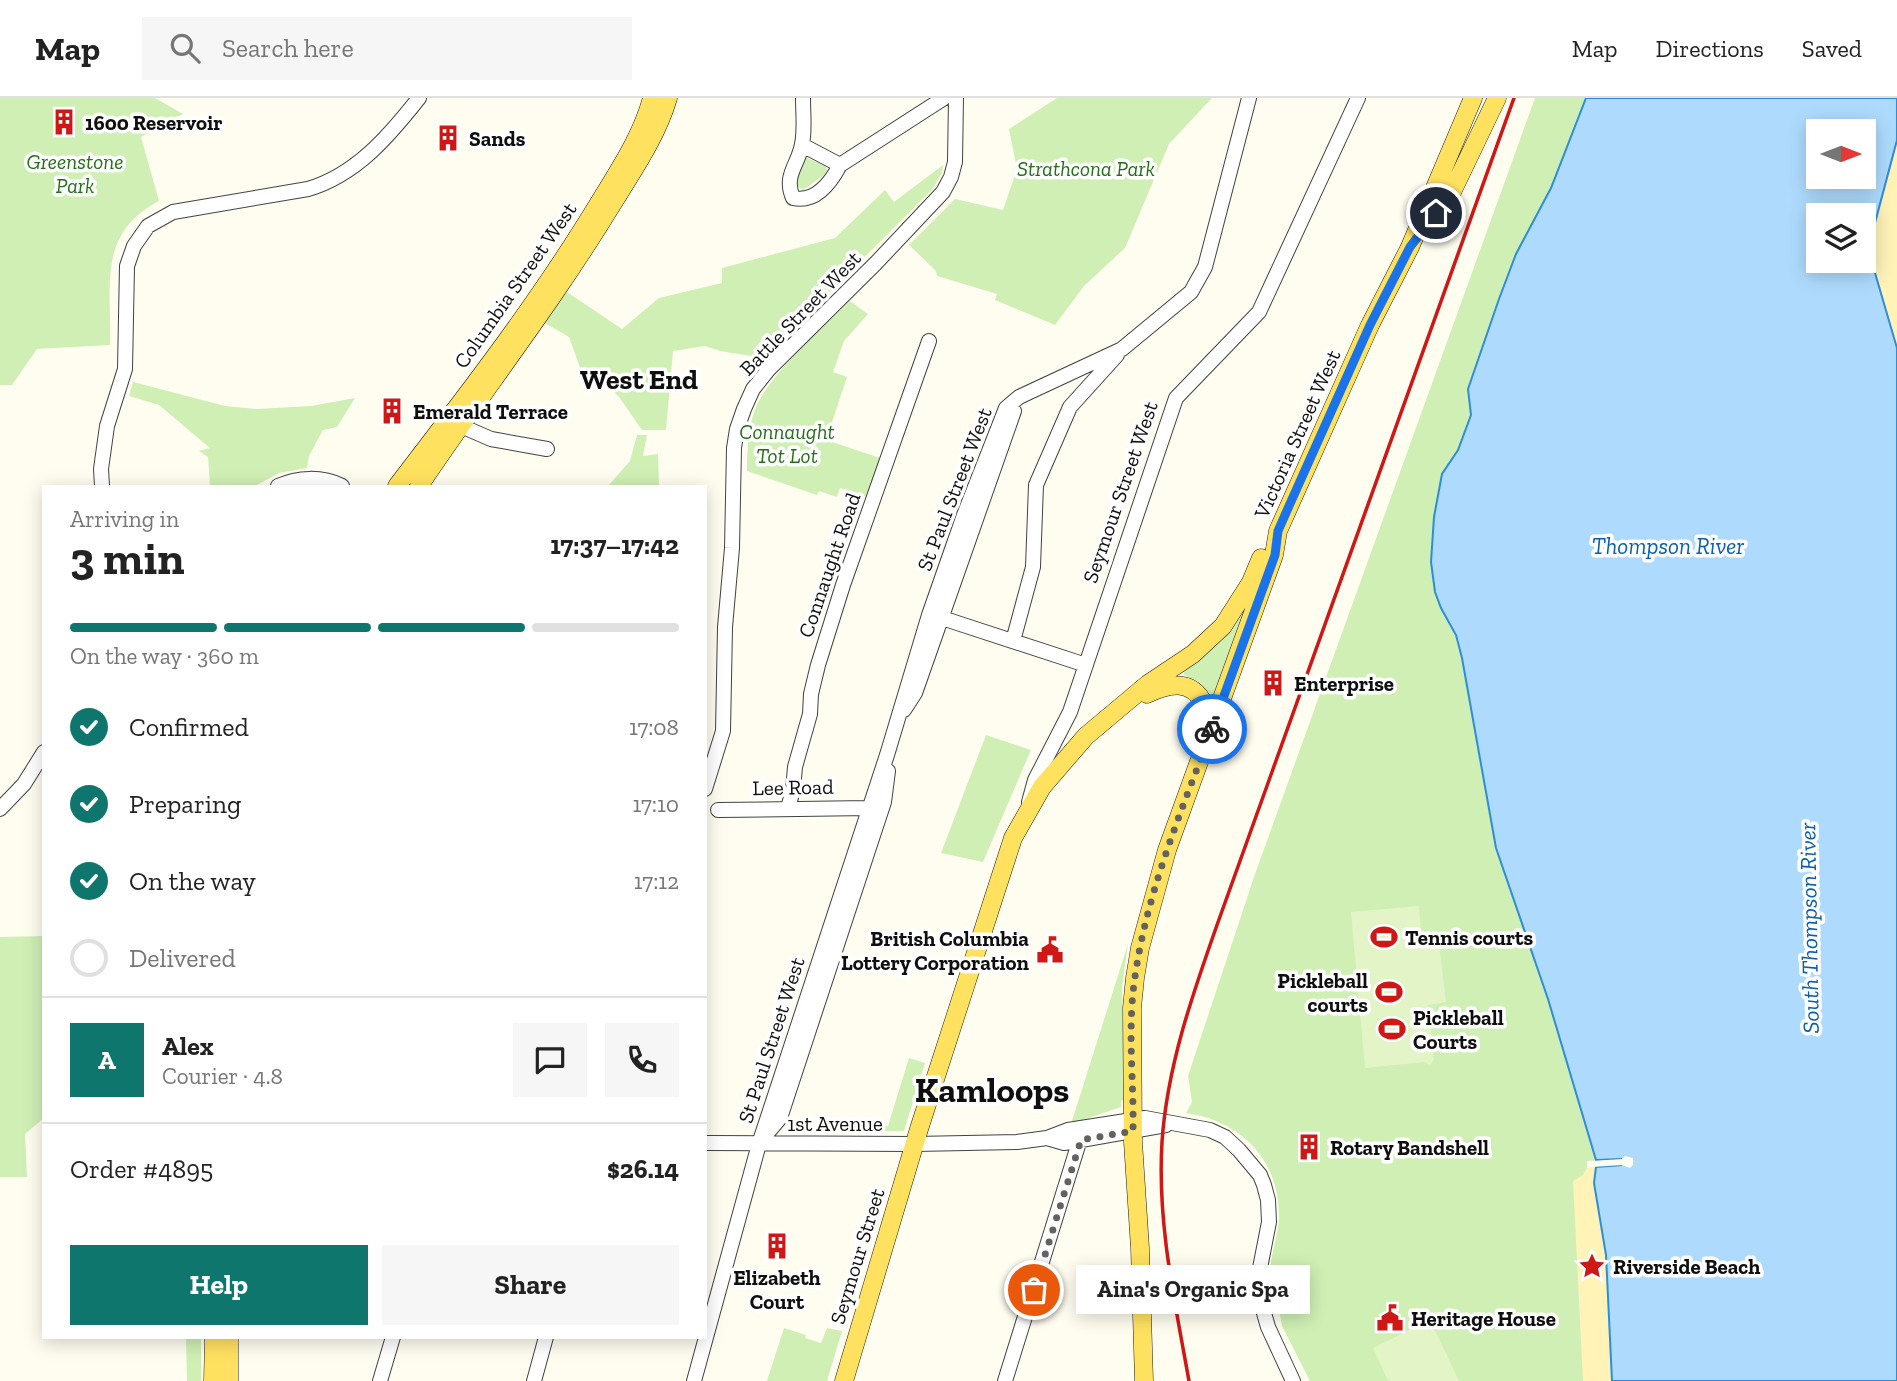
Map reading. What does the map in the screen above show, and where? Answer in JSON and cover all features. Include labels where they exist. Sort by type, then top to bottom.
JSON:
[{"type":"main road","name":"Columbia Street West","points":[[420,485],[455,423],[625,160],[643,124],[652,98]]},
{"type":"main road","name":"Columbia Street West","points":[[398,485],[455,423],[597,229],[655,130],[668,98]]},
{"type":"main road","name":"Victoria Street West","points":[[1144,1381],[1132,1042],[1135,978],[1158,882],[1190,785],[1275,555],[1278,531],[1370,325],[1410,247],[1473,98]]},
{"type":"main road","points":[[1421,232],[1477,118],[1482,98]]},
{"type":"main road","name":"Victoria Street West","points":[[1410,247],[1451,194],[1497,98]]},
{"type":"main road","name":"Seymour Street West","points":[[915,1144],[1001,870],[1026,813],[1042,787],[1086,736],[1148,684],[1193,654],[1223,626],[1251,582],[1264,550],[1278,531]]},
{"type":"main road","points":[[1116,710],[1165,685],[1185,685],[1194,690],[1204,704],[1205,717],[1190,785]]},
{"type":"main road","name":"Seymour Street","points":[[844,1381],[915,1144]]},
{"type":"main road","points":[[213,1381],[214,1339]]},
{"type":"main road","points":[[229,1339],[229,1381]]},
{"type":"street","points":[[102,485],[101,469],[107,426],[125,369],[127,266],[134,246],[148,226],[173,212],[326,184],[371,152],[419,98]]},
{"type":"street","points":[[803,98],[802,145],[792,167],[789,189],[793,198],[802,200],[816,196],[840,165],[944,98]]},
{"type":"street","name":"Battle Street West","points":[[707,782],[724,722],[724,641],[732,548],[734,448],[741,419],[753,389],[769,369],[895,244],[943,192],[955,162],[956,98]]},
{"type":"street","name":"St Paul Street West","points":[[759,1144],[887,755],[929,615],[1006,408],[1019,397],[1122,349],[1191,292],[1205,267],[1249,98]]},
{"type":"street","name":"Seymour Street West","points":[[1026,813],[1035,780],[1070,712],[1176,398],[1259,312],[1357,98]]},
{"type":"street","points":[[802,145],[840,165]]},
{"type":"street","name":"Connaught Road","points":[[788,808],[795,767],[810,714],[811,694],[818,665],[843,585],[929,341]]},
{"type":"street","points":[[1013,640],[1030,588],[1036,485],[1070,407],[1122,349]]},
{"type":"street","name":"St Paul Street West","points":[[897,720],[915,693],[1019,397]]},
{"type":"street","points":[[455,423],[491,439],[547,449]]},
{"type":"street","points":[[280,485],[292,480],[319,480],[338,485]]},
{"type":"street","points":[[942,618],[1086,665]]},
{"type":"street","points":[[0,809],[24,784],[42,755]]},
{"type":"street","name":"St Paul Street West","points":[[759,1144],[780,1118],[884,802],[889,775],[887,755]]},
{"type":"street","name":"Lee Road","points":[[718,810],[869,807]]},
{"type":"street","points":[[1133,1126],[1149,1118],[1205,1128],[1225,1137],[1244,1154],[1262,1181],[1270,1217],[1260,1268],[1260,1299],[1268,1327],[1293,1381]]},
{"type":"street","points":[[1005,1381],[1081,1136],[1086,1132],[1113,1125]]},
{"type":"street","name":"1st Avenue","points":[[707,1143],[996,1143],[1047,1138],[1068,1130],[1113,1125],[1133,1126]]},
{"type":"street","name":"1st Avenue","points":[[1047,1138],[1065,1143],[1133,1126]]},
{"type":"street","points":[[707,1334],[759,1144]]},
{"type":"street","points":[[380,1381],[392,1339]]},
{"type":"street","points":[[534,1381],[545,1339]]},
{"type":"street","points":[[694,1381],[706,1339]]},
{"type":"green space","name":"Greenstone Park","points":[[0,98],[155,98],[183,114],[141,137],[159,201],[139,214],[125,229],[116,246],[110,283],[110,345],[37,349],[12,385],[0,385]]},
{"type":"green space","name":"Strathcona Park","points":[[1057,98],[1212,98],[1169,144],[1125,248],[1084,286],[1055,325],[995,300],[997,294],[937,276],[936,271],[909,245],[955,199],[1003,210],[1017,169],[1009,129]]},
{"type":"green space","points":[[1535,98],[1586,98],[1551,188],[1516,254],[1468,389],[1471,415],[1458,450],[1442,474],[1434,517],[1431,562],[1435,592],[1456,635],[1462,658],[1496,848],[1551,1009],[1596,1160],[1622,1159],[1587,1161],[1587,1168],[1596,1167],[1594,1183],[1612,1381],[1310,1381],[1282,1326],[1278,1303],[1272,1298],[1269,1289],[1279,1218],[1278,1197],[1273,1179],[1254,1147],[1240,1135],[1206,1117],[1186,1113],[1192,1102],[1188,1076],[1255,874]]},
{"type":"green space","points":[[805,157],[825,166],[827,170],[803,190],[797,186],[797,162]]},
{"type":"green space","points":[[943,165],[942,173],[932,190],[763,358],[705,346],[673,351],[666,430],[642,430],[619,397],[600,378],[582,373],[569,337],[545,323],[567,292],[622,329],[659,298],[722,283],[722,268],[835,238],[885,190],[894,202]]},
{"type":"green space","name":"Connaught Tot Lot","points":[[850,301],[868,314],[844,341],[833,372],[847,377],[826,440],[880,458],[867,497],[840,488],[837,497],[819,491],[817,495],[747,471],[750,427],[761,398],[796,353]]},
{"type":"green space","points":[[133,382],[225,406],[257,409],[311,406],[355,398],[337,427],[323,430],[309,456],[307,468],[279,473],[257,485],[210,485],[208,457],[199,451],[210,448],[159,405],[129,396]]},
{"type":"green space","points":[[637,435],[647,435],[643,456],[658,454],[659,485],[609,485],[630,461]]},
{"type":"green space","points":[[1248,602],[1216,697],[1213,697],[1200,682],[1184,675],[1183,669]]},
{"type":"green space","points":[[986,735],[1031,750],[983,862],[941,853]]},
{"type":"green space","points":[[1419,906],[1422,946],[1439,945],[1446,1002],[1428,1005],[1434,1059],[1430,1065],[1424,1062],[1365,1068],[1351,912]]},
{"type":"green space","points":[[42,936],[42,1120],[25,1134],[27,1177],[0,1177],[0,937]]},
{"type":"green space","points":[[1128,944],[1122,987],[1125,1099],[1121,1101],[1121,1107],[1071,1124]]},
{"type":"green space","points":[[909,1058],[925,1063],[904,1131],[865,1131],[870,1126],[888,1126]]},
{"type":"green space","points":[[1430,1320],[1459,1381],[1388,1381],[1373,1348]]},
{"type":"green space","points":[[784,1328],[821,1343],[827,1328],[842,1331],[827,1381],[767,1381]]},
{"type":"green space","points":[[186,1339],[201,1339],[201,1381],[187,1381]]},
{"type":"sand","points":[[1897,140],[1897,348],[1875,273],[1876,219]]},
{"type":"sand","name":"Riverside Beach","points":[[1596,1167],[1594,1183],[1606,1255],[1612,1381],[1583,1381],[1573,1181],[1583,1175],[1587,1168]]},
{"type":"water","name":"Thompson River","points":[[1586,98],[1897,98],[1897,140],[1876,219],[1876,203],[1806,203],[1806,273],[1875,273],[1897,348],[1897,1381],[1612,1381],[1606,1255],[1594,1183],[1596,1167],[1621,1165],[1621,1159],[1596,1160],[1548,999],[1496,848],[1462,658],[1456,635],[1435,592],[1431,562],[1434,517],[1442,474],[1458,450],[1471,415],[1468,389],[1516,254],[1551,188]]},
{"type":"pier","points":[[1625,1156],[1633,1158],[1630,1168],[1622,1165],[1593,1167],[1597,1163],[1592,1161],[1622,1159]]},
{"type":"railway","points":[[1189,1381],[1168,1262],[1162,1202],[1162,1142],[1175,1059],[1217,925],[1514,98]]},
{"type":"way so far","points":[[1034,1290],[1081,1140],[1133,1131],[1132,1008],[1140,948],[1167,850],[1212,729]]},
{"type":"place","name":"1600 Reservoir","points":[[64,122]]},
{"type":"place","name":"Sands","points":[[448,138]]},
{"type":"place","name":"Emerald Terrace","points":[[392,411]]},
{"type":"place","name":"Enterprise","points":[[1273,683]]},
{"type":"place","name":"Tennis courts","points":[[1384,937]]},
{"type":"place","name":"British Columbia Lottery Corporation","points":[[1050,950]]},
{"type":"place","name":"Pickleball courts","points":[[1389,992]]},
{"type":"place","name":"Pickleball Courts","points":[[1392,1029]]},
{"type":"place","name":"Rotary Bandshell","points":[[1309,1147]]},
{"type":"place","name":"Elizabeth Court","points":[[777,1246]]},
{"type":"place","name":"Riverside Beach","points":[[1592,1266]]},
{"type":"place","name":"Aina's Organic Spa","points":[[1034,1290]]},
{"type":"place","name":"Heritage House","points":[[1390,1318]]},
{"type":"district","name":"West End","points":[[639,379]]},
{"type":"district","name":"Kamloops","points":[[992,1090]]},
{"type":"route","points":[[1212,729],[1275,555],[1278,531],[1313,449],[1370,325],[1410,247],[1436,213]]},
{"type":"water label","name":"South Thompson River","points":[[1809,928]]}]
